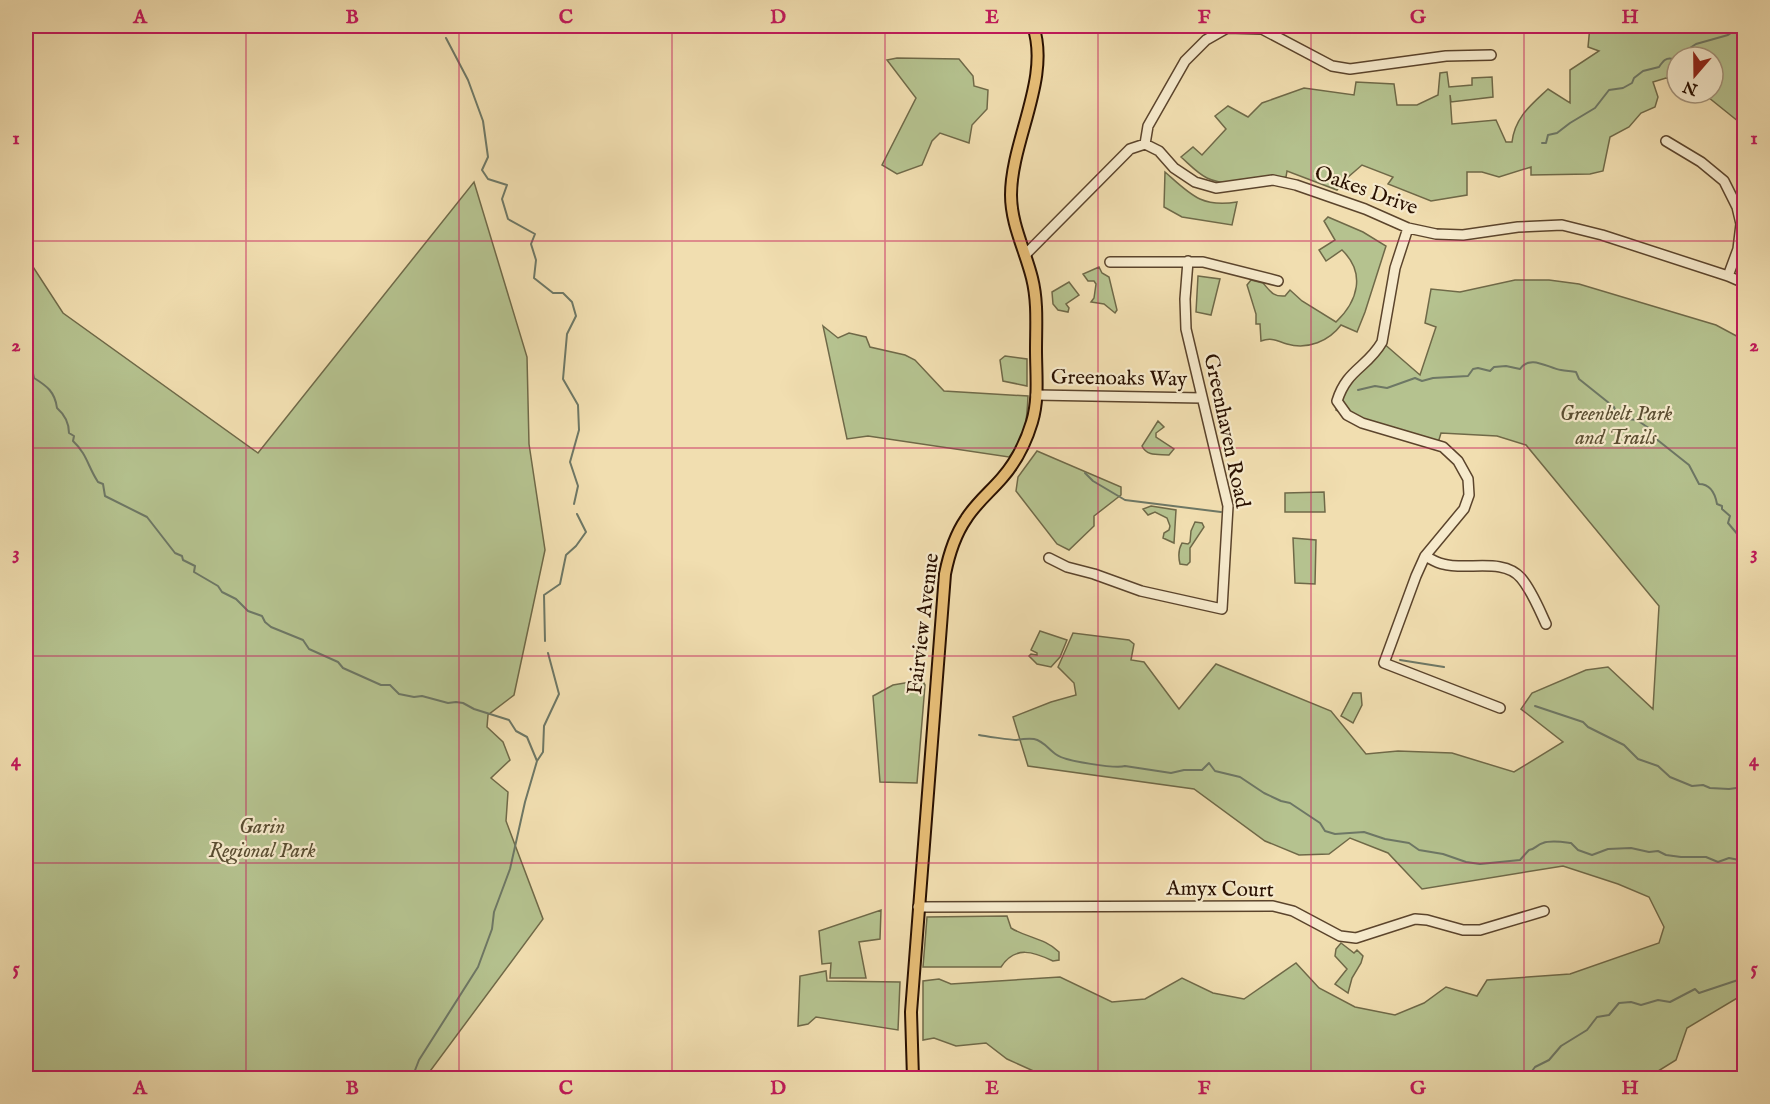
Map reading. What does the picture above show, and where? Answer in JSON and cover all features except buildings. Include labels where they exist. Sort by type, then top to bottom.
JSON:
[{"type":"main road","name":"Fairview Avenue","points":[[913,1078],[911,1011],[945,574],[948,558],[966,519],[1016,460],[1032,421],[1036,395],[1036,303],[1032,278],[1015,222],[1011,190],[1013,171],[1036,72],[1037,51],[1032,26]]},
{"type":"street","points":[[1025,255],[1130,149],[1145,144],[1148,126],[1185,61],[1206,40],[1227,28],[1262,29],[1332,66],[1350,69],[1446,56],[1491,55]]},
{"type":"street","points":[[1666,141],[1701,162],[1724,181],[1737,207],[1741,225],[1738,249],[1728,276]]},
{"type":"street","name":"Oakes Drive","points":[[1145,144],[1159,152],[1174,168],[1195,182],[1216,188],[1273,180],[1296,185],[1365,209],[1408,228],[1436,234],[1463,235],[1518,227],[1562,225],[1602,235],[1744,283]]},
{"type":"street","points":[[1408,228],[1395,268],[1382,342],[1376,352],[1349,376],[1342,386],[1337,401],[1347,415],[1362,423],[1443,447],[1458,461],[1468,479],[1468,495],[1464,509],[1425,556],[1384,663],[1500,708]]},
{"type":"street","name":"Greenhaven Road","points":[[1049,558],[1067,567],[1141,591],[1222,609],[1228,507],[1186,329],[1185,299],[1188,261]]},
{"type":"street","points":[[1110,262],[1203,262],[1278,281]]},
{"type":"street","name":"Greenoaks Way","points":[[1036,395],[1202,398]]},
{"type":"street","points":[[1425,556],[1444,565],[1497,567],[1513,572],[1521,577],[1546,624]]},
{"type":"street","name":"Amyx Court","points":[[918,907],[1273,906],[1293,911],[1340,936],[1356,938],[1415,919],[1463,930],[1480,930],[1544,911]]},
{"type":"green space","points":[[1590,26],[1744,26],[1744,126],[1718,105],[1725,105],[1725,45],[1665,45],[1665,78],[1653,82],[1658,97],[1655,107],[1641,113],[1629,127],[1610,137],[1603,171],[1590,174],[1531,175],[1531,167],[1499,177],[1482,172],[1467,172],[1467,195],[1431,201],[1388,184],[1393,177],[1362,165],[1337,190],[1287,171],[1286,177],[1226,183],[1200,174],[1181,157],[1193,147],[1202,155],[1226,129],[1215,116],[1228,106],[1248,117],[1262,103],[1304,88],[1354,95],[1356,82],[1394,84],[1397,105],[1417,105],[1438,95],[1440,73],[1447,72],[1449,87],[1472,85],[1472,78],[1492,77],[1493,97],[1451,102],[1450,95],[1452,124],[1496,120],[1506,142],[1512,142],[1520,118],[1548,89],[1570,103],[1570,70],[1599,51],[1588,47]]},
{"type":"green space","points":[[897,58],[959,59],[973,76],[974,86],[988,90],[987,109],[972,125],[969,143],[940,133],[932,141],[922,165],[897,174],[882,165],[916,98],[887,60]]},
{"type":"green space","points":[[1165,172],[1197,198],[1214,203],[1237,202],[1232,225],[1182,217],[1164,207]]},
{"type":"green space","name":"Garin Regional Park","points":[[474,182],[527,357],[529,444],[545,550],[514,695],[488,715],[487,727],[503,742],[510,760],[491,778],[508,792],[506,821],[543,919],[425,1078],[26,1078],[26,256],[63,313],[258,453]]},
{"type":"green space","points":[[1328,217],[1363,232],[1386,246],[1357,332],[1341,325],[1324,340],[1303,346],[1271,339],[1261,341],[1260,324],[1256,324],[1256,314],[1247,285],[1251,280],[1263,283],[1277,296],[1285,296],[1290,290],[1302,301],[1336,322],[1350,305],[1356,287],[1356,277],[1350,259],[1342,250],[1326,261],[1319,250],[1335,240],[1324,221]]},
{"type":"green space","points":[[1099,267],[1102,273],[1109,277],[1117,310],[1115,313],[1104,304],[1091,302],[1094,298],[1096,284],[1094,281],[1088,281],[1083,274]]},
{"type":"green space","points":[[1198,276],[1220,279],[1211,315],[1196,312]]},
{"type":"green space","name":"Greenbelt Park and Trails","points":[[1515,280],[1549,280],[1579,284],[1716,325],[1744,340],[1744,994],[1687,1028],[1676,1060],[1647,1078],[1049,1078],[1007,1059],[986,1043],[956,1046],[934,1038],[923,1040],[923,981],[939,979],[951,984],[1060,977],[1112,1002],[1145,999],[1182,978],[1213,993],[1244,999],[1296,963],[1319,988],[1355,1007],[1395,1015],[1424,1003],[1446,987],[1477,996],[1487,980],[1570,974],[1659,943],[1664,927],[1649,897],[1618,884],[1563,866],[1422,889],[1388,853],[1350,838],[1329,854],[1299,855],[1265,841],[1194,789],[1028,766],[1013,717],[1076,695],[1074,683],[1058,667],[1073,633],[1129,640],[1134,644],[1131,660],[1144,662],[1179,709],[1216,664],[1331,711],[1366,754],[1398,751],[1452,753],[1514,772],[1563,742],[1521,709],[1532,693],[1586,670],[1608,667],[1653,709],[1659,606],[1526,445],[1497,436],[1441,433],[1438,443],[1362,423],[1336,410],[1339,395],[1382,342],[1420,375],[1436,327],[1425,323],[1431,289],[1460,292]]},
{"type":"green space","points":[[1069,282],[1079,295],[1066,304],[1069,308],[1068,312],[1058,310],[1053,304],[1052,292]]},
{"type":"green space","points":[[823,326],[838,338],[849,333],[866,337],[870,347],[905,355],[915,360],[944,391],[1028,396],[1025,428],[1015,450],[1009,457],[868,436],[847,439]]},
{"type":"green space","points":[[1005,356],[1027,359],[1027,386],[1003,381],[1000,360]]},
{"type":"green space","points":[[1158,421],[1164,427],[1156,433],[1156,437],[1174,449],[1169,455],[1147,452],[1142,446]]},
{"type":"green space","points":[[1037,451],[1121,487],[1121,495],[1094,516],[1094,526],[1069,550],[1057,544],[1016,491],[1018,477]]},
{"type":"green space","points":[[1324,492],[1325,512],[1285,512],[1285,493]]},
{"type":"green space","points":[[1151,506],[1176,510],[1174,543],[1163,538],[1170,526],[1167,518],[1155,512],[1148,515],[1143,509]]},
{"type":"green space","points":[[1195,522],[1202,523],[1204,527],[1190,548],[1190,562],[1187,565],[1180,564],[1180,548],[1182,543],[1190,542]]},
{"type":"green space","points":[[1293,538],[1316,540],[1315,584],[1295,583]]},
{"type":"green space","points":[[1040,631],[1067,640],[1060,657],[1051,667],[1037,664],[1029,656],[1037,655],[1031,650]]},
{"type":"green space","points":[[922,680],[925,685],[917,783],[880,782],[873,696],[893,685]]},
{"type":"green space","points":[[1353,693],[1361,693],[1362,705],[1353,723],[1341,716]]},
{"type":"green space","points":[[881,910],[880,939],[859,942],[866,978],[830,978],[831,963],[822,964],[819,931]]},
{"type":"green space","points":[[1007,916],[1011,928],[1054,947],[1059,952],[1059,960],[1053,961],[1025,952],[1012,956],[1001,967],[923,967],[927,917]]},
{"type":"green space","points":[[1341,943],[1354,953],[1357,950],[1363,956],[1352,978],[1348,993],[1335,984],[1347,969],[1335,956],[1336,949]]},
{"type":"green space","points":[[826,971],[827,981],[900,982],[898,1030],[816,1017],[808,1024],[798,1026],[800,976]]},
{"type":"waterway","points":[[1542,143],[1546,143],[1548,135],[1557,133],[1595,108],[1609,90],[1623,88],[1632,83],[1634,78],[1643,71],[1659,67],[1665,60],[1673,59],[1696,44],[1728,35],[1741,26]]},
{"type":"waterway","points":[[446,38],[468,80],[483,121],[488,157],[482,170],[488,179],[507,185],[502,199],[508,219],[535,234],[531,244],[536,260],[534,278],[553,293],[563,293],[572,302],[576,316],[567,334],[563,379],[578,405],[579,430],[570,462],[578,486],[574,504]]},
{"type":"waterway","points":[[26,358],[34,378],[52,394],[57,408],[66,419],[69,433],[74,436],[73,441],[98,482],[103,484],[105,496],[147,517],[175,553],[195,566],[194,572],[218,586],[222,592],[236,599],[248,611],[262,616],[271,627],[303,640],[309,649],[338,662],[343,668],[381,685],[390,685],[399,694],[422,696],[448,703],[463,703],[474,709],[509,720],[516,731],[527,737],[537,761]]},
{"type":"waterway","points":[[1358,390],[1375,386],[1387,388],[1415,378],[1422,381],[1468,376],[1473,369],[1478,368],[1490,371],[1494,367],[1506,366],[1520,369],[1534,362],[1576,372],[1579,379],[1614,407],[1616,413],[1621,412],[1627,419],[1637,420],[1650,429],[1655,438],[1689,465],[1699,484],[1711,490],[1717,504],[1722,506],[1722,509],[1730,516],[1728,523],[1744,542]]},
{"type":"waterway","points":[[1085,473],[1093,481],[1125,500],[1221,512]]},
{"type":"waterway","points":[[545,641],[544,595],[560,584],[566,555],[586,532],[577,514]]},
{"type":"waterway","points":[[412,1078],[419,1060],[478,967],[492,929],[494,912],[510,869],[525,802],[537,761],[543,752],[544,726],[559,694],[548,653]]},
{"type":"waterway","points":[[1400,660],[1444,667]]},
{"type":"waterway","points":[[1535,706],[1583,722],[1588,727],[1624,745],[1638,759],[1658,766],[1670,777],[1692,786],[1703,785],[1710,788],[1729,789],[1744,787]]},
{"type":"waterway","points":[[979,735],[1013,740],[1034,739],[1062,757],[1102,765],[1171,773],[1202,770],[1209,763],[1215,771],[1240,777],[1264,793],[1290,803],[1320,823],[1325,831],[1335,834],[1364,832],[1385,839],[1409,843],[1419,850],[1443,854],[1466,862],[1480,864],[1520,860],[1529,850],[1553,841],[1571,843],[1578,850],[1592,855],[1608,849],[1631,848],[1649,852],[1658,851],[1666,855],[1681,857],[1706,857],[1718,862],[1729,858],[1744,861]]},
{"type":"waterway","points":[[1527,1078],[1535,1067],[1549,1060],[1561,1046],[1587,1030],[1597,1017],[1609,1015],[1619,1003],[1631,1002],[1641,1005],[1658,1000],[1670,1002],[1695,989],[1699,993],[1744,978]]}]
